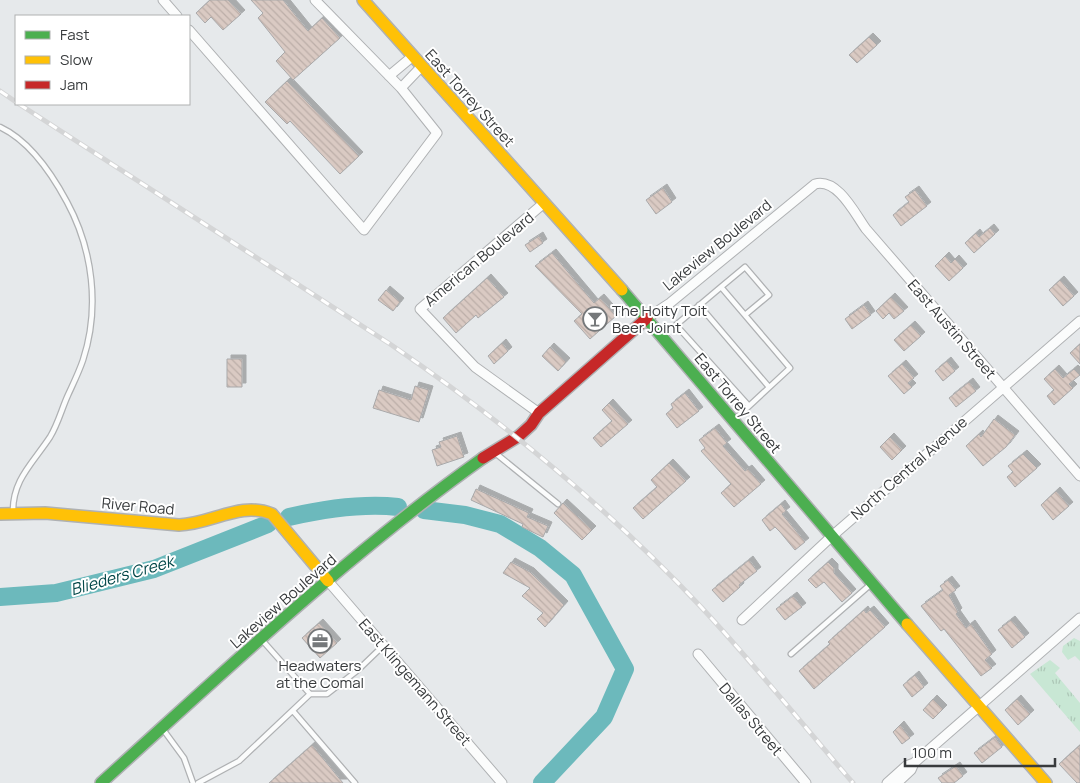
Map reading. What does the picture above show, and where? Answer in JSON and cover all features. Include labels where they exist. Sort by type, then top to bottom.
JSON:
[{"type":"street","points":[[163,0],[176,15]]},
{"type":"street","points":[[190,31],[364,230],[437,133],[390,76],[315,0]]},
{"type":"street","name":"East Torrey Street","points":[[363,0],[647,318],[831,537],[1046,783]]},
{"type":"street","points":[[390,76],[413,56]]},
{"type":"street","points":[[401,88],[422,66]]},
{"type":"street","name":"Lakeview Boulevard","points":[[101,783],[261,639],[426,498],[493,451],[502,448],[647,318],[670,303],[815,184],[824,184]]},
{"type":"street","name":"East Austin Street","points":[[824,184],[839,193],[866,228],[1080,476]]},
{"type":"street","name":"American Boulevard","points":[[539,413],[475,367],[420,309],[544,203]]},
{"type":"street","name":"North Central Avenue","points":[[742,620],[831,537],[1080,321]]},
{"type":"street","name":"River Road","points":[[0,514],[32,512],[158,525],[189,525],[242,509],[263,509],[272,514],[328,581]]},
{"type":"street","name":"East Klingemann Street","points":[[328,581],[382,646],[502,783]]},
{"type":"street","points":[[886,783],[906,766],[914,763],[1080,618]]},
{"type":"street","name":"Dallas Street","points":[[698,654],[806,783]]},
{"type":"street","points":[[897,783],[911,770],[914,763]]},
{"type":"lane","points":[[0,127],[27,146],[60,190],[76,219],[89,260],[93,305],[83,360],[51,434],[16,485],[13,513]]},
{"type":"lane","points":[[745,315],[769,295],[745,266],[676,325],[749,406]]},
{"type":"lane","points":[[721,287],[790,368],[733,420]]},
{"type":"lane","points":[[699,305],[769,387]]},
{"type":"lane","points":[[493,451],[558,504]]},
{"type":"lane","points":[[791,654],[872,583]]},
{"type":"lane","points":[[261,639],[310,694]]},
{"type":"lane","points":[[198,783],[239,761],[310,694],[327,694],[382,646]]},
{"type":"lane","points":[[293,711],[355,783]]},
{"type":"lane","points":[[161,727],[170,736],[184,758],[193,783]]},
{"type":"green space","points":[[1074,638],[1080,641],[1080,661],[1075,656],[1068,660],[1062,652],[1063,646]]},
{"type":"green space","points":[[1050,660],[1060,668],[1055,673],[1080,703],[1080,732],[1030,674]]},
{"type":"building","points":[[210,0],[228,0],[241,14],[223,30],[211,17],[205,23],[196,13]]},
{"type":"building","points":[[251,0],[283,0],[308,31],[322,18],[340,38],[293,80],[276,61],[285,52],[258,18],[263,13]]},
{"type":"building","points":[[869,37],[877,45],[857,63],[849,55]]},
{"type":"building","points":[[287,81],[359,156],[340,174],[290,121],[287,124],[265,102]]},
{"type":"building","points":[[663,188],[672,202],[656,214],[646,200]]},
{"type":"building","points":[[915,190],[927,206],[901,226],[893,215],[909,202],[905,197]]},
{"type":"building","points":[[990,228],[995,234],[974,253],[965,243],[976,233],[979,237]]},
{"type":"building","points":[[539,236],[543,243],[530,252],[525,245]]},
{"type":"building","points":[[552,253],[594,303],[600,298],[616,316],[590,339],[574,321],[582,314],[535,266]]},
{"type":"building","points":[[945,256],[951,263],[955,259],[963,268],[949,281],[935,266]]},
{"type":"building","points":[[487,278],[504,297],[478,318],[476,315],[456,333],[443,318]]},
{"type":"building","points":[[1060,280],[1074,296],[1063,306],[1049,290]]},
{"type":"building","points":[[386,290],[400,302],[393,311],[378,300]]},
{"type":"building","points":[[891,297],[904,311],[894,319],[889,313],[883,319],[876,311]]},
{"type":"building","points":[[864,305],[871,315],[852,329],[845,319]]},
{"type":"building","points":[[911,325],[921,336],[904,351],[894,340]]},
{"type":"building","points":[[502,343],[508,351],[494,364],[488,356]]},
{"type":"building","points":[[1080,344],[1080,364],[1070,353]]},
{"type":"building","points":[[550,347],[566,362],[558,371],[542,356]]},
{"type":"building","points":[[227,359],[242,359],[242,387],[227,387]]},
{"type":"building","points":[[947,361],[955,371],[943,381],[935,371]]},
{"type":"building","points":[[902,364],[914,378],[908,383],[912,387],[904,394],[888,376]]},
{"type":"building","points":[[1055,369],[1063,378],[1074,369],[1080,375],[1069,384],[1073,388],[1054,405],[1047,396],[1054,390],[1044,379]]},
{"type":"building","points":[[969,382],[976,391],[956,407],[949,398]]},
{"type":"building","points":[[415,386],[429,390],[419,422],[373,408],[379,390],[411,400]]},
{"type":"building","points":[[685,393],[699,411],[677,428],[666,414],[673,408],[671,404]]},
{"type":"building","points":[[609,403],[628,424],[601,447],[593,438],[612,421],[602,410]]},
{"type":"building","points":[[994,419],[1015,435],[1006,447],[983,466],[966,446],[979,434],[981,437]]},
{"type":"building","points":[[715,428],[727,443],[723,446],[745,471],[748,469],[761,484],[734,507],[721,493],[731,484],[701,451],[705,448],[699,440]]},
{"type":"building","points":[[457,436],[464,457],[437,466],[432,450],[441,447],[439,442]]},
{"type":"building","points":[[890,437],[902,450],[892,460],[880,447]]},
{"type":"building","points":[[1023,454],[1037,468],[1015,487],[1007,477],[1013,472],[1008,466]]},
{"type":"building","points":[[669,463],[686,481],[643,519],[633,508],[657,487],[651,480]]},
{"type":"building","points":[[476,489],[529,513],[527,517],[548,526],[543,537],[522,527],[523,524],[471,500]]},
{"type":"building","points":[[1056,491],[1069,506],[1053,520],[1041,505]]},
{"type":"building","points":[[563,503],[592,530],[582,540],[554,513]]},
{"type":"building","points":[[781,504],[786,511],[782,514],[805,542],[795,550],[775,527],[770,531],[762,520]]},
{"type":"building","points":[[749,560],[757,571],[739,585],[740,587],[723,602],[712,590]]},
{"type":"building","points":[[511,562],[530,572],[564,605],[545,627],[537,619],[543,613],[522,596],[530,588],[503,573]]},
{"type":"building","points":[[828,562],[834,568],[834,573],[852,593],[842,602],[824,582],[816,588],[808,580]]},
{"type":"building","points":[[948,580],[956,590],[949,595],[958,612],[956,614],[966,628],[971,624],[992,654],[985,660],[992,668],[981,676],[944,629],[941,631],[921,606],[943,590],[940,586]]},
{"type":"building","points":[[793,596],[802,607],[785,620],[776,609]]},
{"type":"building","points":[[864,610],[866,613],[870,610],[885,627],[814,689],[799,671],[830,644],[828,642]]},
{"type":"building","points":[[1011,620],[1025,637],[1012,648],[998,630]]},
{"type":"building","name":"Headwaters at the Comal","points":[[319,623],[337,643],[320,658],[302,638]]},
{"type":"building","points":[[915,675],[924,687],[912,697],[903,685]]},
{"type":"building","points":[[933,699],[943,709],[933,719],[923,710]]},
{"type":"building","points":[[1017,699],[1030,714],[1018,725],[1005,710]]},
{"type":"building","points":[[900,725],[910,738],[902,744],[893,732]]},
{"type":"building","points":[[995,737],[1002,747],[982,763],[974,753]]},
{"type":"building","points":[[312,745],[343,783],[269,783]]},
{"type":"building","points":[[1080,745],[1080,783],[1077,783],[1059,764]]},
{"type":"building","points":[[956,766],[963,776],[954,783],[942,783],[938,778]]},
{"type":"waterway","name":"Blieders Creek","points":[[289,517],[343,507],[398,507]]},
{"type":"waterway","name":"Blieders Creek","points":[[424,510],[465,515],[500,524],[540,548],[573,575],[625,669],[604,717],[542,783]]},
{"type":"waterway","name":"Blieders Creek","points":[[0,597],[56,593],[154,569],[268,524]]},
{"type":"railway","points":[[0,91],[15,101]]},
{"type":"railway","points":[[21,105],[390,344],[514,435],[592,501],[666,571],[741,651],[853,783]]},
{"type":"traffic: fast","points":[[622,290],[907,624]]},
{"type":"traffic: fast","points":[[101,783],[335,574],[383,534],[483,458]]},
{"type":"traffic: slow","points":[[363,0],[622,290]]},
{"type":"traffic: slow","points":[[0,514],[45,513],[179,525],[191,524],[237,512],[260,511],[272,514],[328,581]]},
{"type":"traffic: slow","points":[[907,624],[1046,783]]},
{"type":"traffic: jam","points":[[483,458],[519,436],[531,425],[539,413],[647,318]]},
{"type":"place","name":"The Hoity Toit Beer Joint","points":[[595,319]]},
{"type":"place","name":"Headwaters at the Comal","points":[[320,641]]}]
